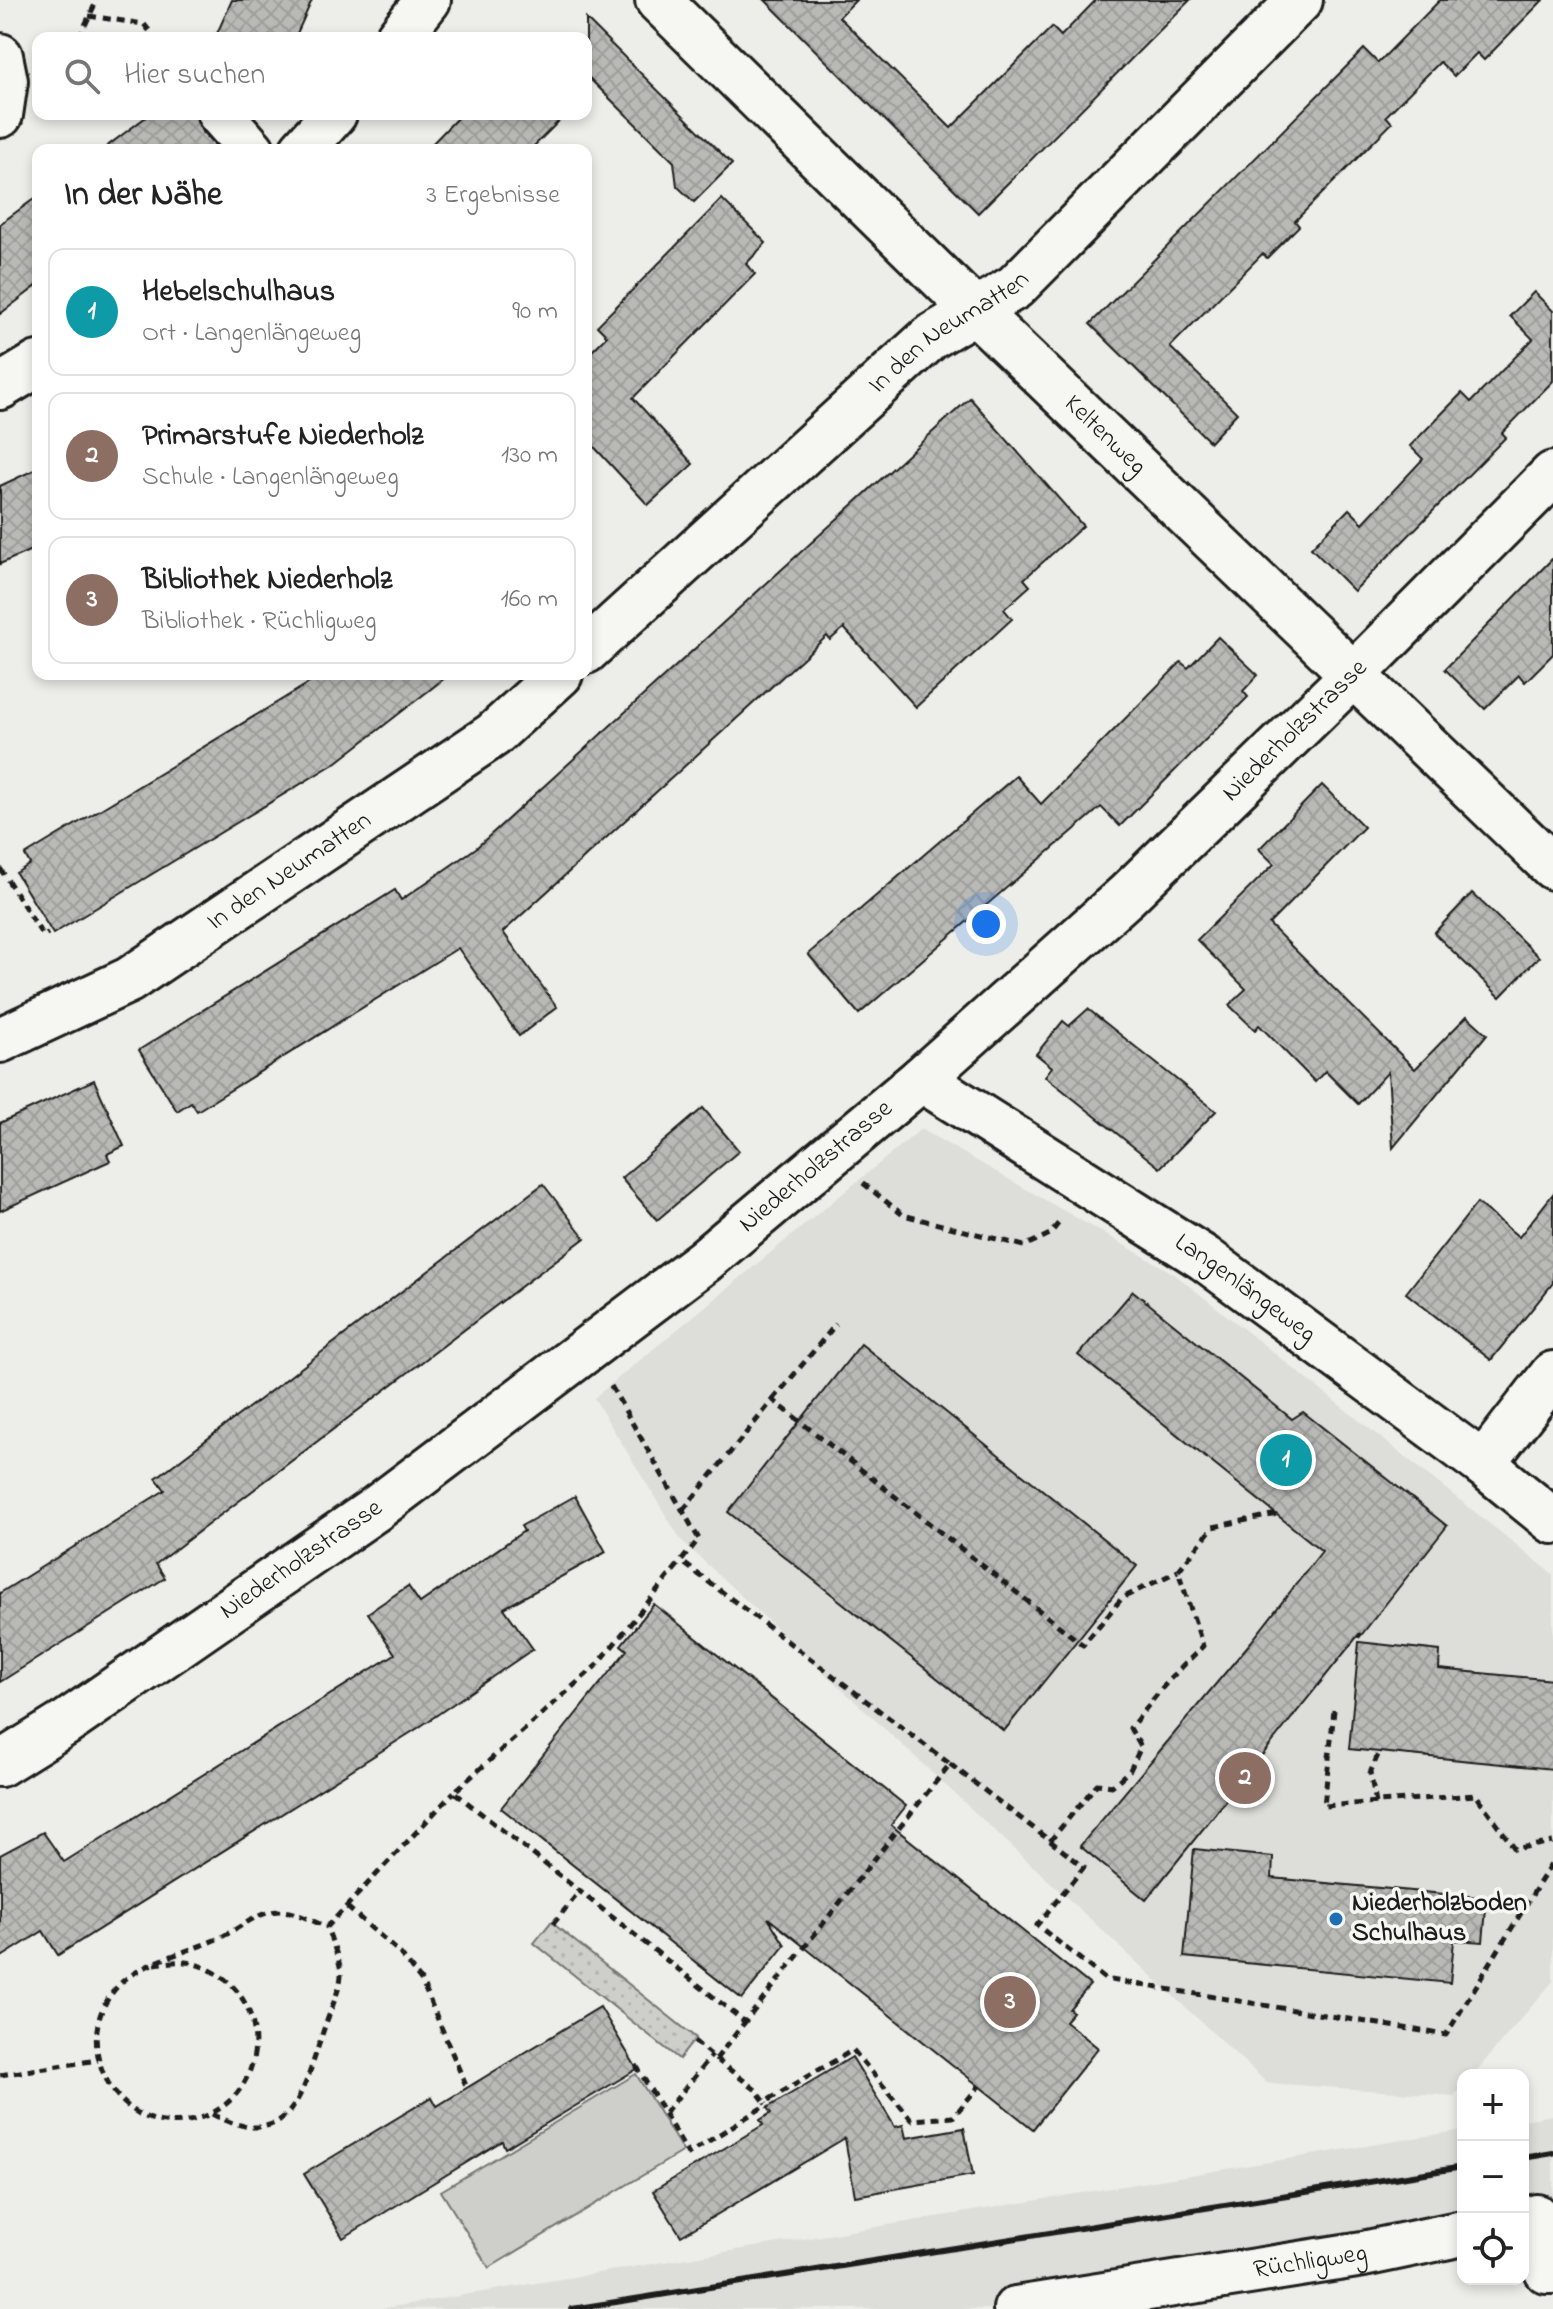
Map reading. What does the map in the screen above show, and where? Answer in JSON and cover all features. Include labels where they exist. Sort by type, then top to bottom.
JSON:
[{"type":"street","points":[[403,32],[428,0]]},
{"type":"street","name":"Keltenweg","points":[[658,0],[976,312],[1553,867]]},
{"type":"street","name":"In den Neumatten","points":[[592,646],[931,337],[1015,287],[1300,0]]},
{"type":"street","points":[[0,56],[5,81],[0,115]]},
{"type":"street","points":[[225,120],[247,144]]},
{"type":"street","points":[[307,144],[329,120]]},
{"type":"street","points":[[0,387],[32,368]]},
{"type":"street","name":"Niederholzstrasse","points":[[0,1764],[66,1723],[374,1510],[704,1261],[921,1079],[1127,895],[1553,474]]},
{"type":"street","name":"In den Neumatten","points":[[0,1040],[129,980],[493,735],[553,680]]},
{"type":"street","name":"Langenlängeweg","points":[[921,1079],[1204,1258],[1483,1464],[1553,1521]]},
{"type":"street","points":[[1483,1464],[1553,1374]]},
{"type":"street","points":[[1538,2217],[1551,2282]]},
{"type":"street","name":"Rüchligweg","points":[[1016,2309],[1363,2254],[1457,2234]]},
{"type":"path","points":[[82,32],[97,0]]},
{"type":"path","points":[[89,16],[144,24],[150,32]]},
{"type":"path","points":[[0,868],[43,936],[48,933]]},
{"type":"path","points":[[831,1154],[875,1196],[903,1215],[1024,1246],[1050,1234],[1063,1217]]},
{"type":"path","points":[[683,1510],[836,1324]]},
{"type":"path","points":[[327,1927],[454,1792],[598,1664],[699,1539],[589,1348]]},
{"type":"path","points":[[773,1400],[1083,1645],[1122,1598],[1178,1571],[1213,1527],[1277,1514]]},
{"type":"path","points":[[681,1561],[1084,1867],[1037,1925],[1105,1979],[1446,2035],[1553,1861]]},
{"type":"path","points":[[1050,1841],[1097,1784],[1112,1786],[1130,1770],[1141,1747],[1130,1728],[1168,1681],[1203,1646],[1178,1571]]},
{"type":"path","points":[[1334,1710],[1324,1806],[1476,1795],[1515,1849],[1553,1842]]},
{"type":"path","points":[[1376,1803],[1370,1773],[1378,1755]]},
{"type":"path","points":[[665,2114],[745,2022],[950,1764]]},
{"type":"path","points":[[454,1792],[745,2022]]},
{"type":"path","points":[[553,1924],[580,1891]]},
{"type":"path","points":[[347,1907],[399,1952],[422,1982],[467,2088]]},
{"type":"path","points":[[155,1964],[189,1962],[220,1974],[243,1998],[256,2029],[254,2063],[239,2093],[212,2114],[180,2123],[147,2117],[118,2099],[100,2071],[98,2060],[95,2038],[104,2005],[125,1979],[155,1964],[228,1934],[248,1920],[281,1911],[327,1927]]},
{"type":"path","points":[[212,2114],[236,2126],[262,2128],[286,2115],[302,2095],[341,1975],[327,1927]]},
{"type":"path","points":[[694,2041],[756,2090],[765,2102]]},
{"type":"path","points":[[636,2065],[688,2154],[766,2105],[765,2102],[853,2050],[912,2120],[953,2117],[979,2086]]},
{"type":"path","points":[[0,2075],[98,2060]]},
{"type":"shaded area","points":[[921,1129],[1173,1273],[1553,1574],[1553,1981],[1478,2069],[1457,2069],[1457,2093],[1454,2096],[1267,2083],[681,1540],[594,1398]]},
{"type":"shaded area","points":[[551,1922],[696,2038],[679,2059],[534,1943]]},
{"type":"shaded area","points":[[636,2074],[683,2151],[489,2268],[441,2191]]},
{"type":"shaded area","points":[[1553,2115],[1553,2214],[1529,2219],[1529,2141],[1529,2119]]},
{"type":"shaded area","points":[[1457,2131],[1457,2234],[1016,2309],[379,2309]]},
{"type":"building","points":[[232,0],[312,0],[298,32],[218,32]]},
{"type":"building","points":[[765,0],[856,0],[839,17],[951,128],[1052,27],[1061,36],[1096,0],[1190,0],[978,213]]},
{"type":"building","points":[[1440,0],[1543,0],[1484,60],[1477,53],[1454,76],[1440,62],[1386,116],[1392,123],[1295,221],[1299,226],[1267,258],[1262,254],[1170,347],[1237,413],[1210,442],[1090,324],[1364,49],[1378,63]]},
{"type":"building","points":[[586,19],[732,164],[694,202],[677,186],[674,162],[592,81],[592,32],[586,32]]},
{"type":"building","points":[[142,120],[198,120],[201,130],[214,144],[110,144]]},
{"type":"building","points":[[455,120],[560,120],[536,144],[432,144]]},
{"type":"building","points":[[722,199],[766,243],[746,264],[755,274],[633,398],[693,464],[648,505],[592,444],[592,351],[607,336],[597,326]]},
{"type":"building","points":[[32,200],[32,290],[0,314],[0,224]]},
{"type":"building","points":[[1534,292],[1553,311],[1553,381],[1502,433],[1506,437],[1354,591],[1311,548],[1349,509],[1363,523],[1423,459],[1410,446],[1462,393],[1471,402],[1533,339],[1510,316]]},
{"type":"building","points":[[970,398],[1083,526],[1024,579],[1030,586],[1004,609],[1012,619],[916,707],[844,628],[830,640],[827,636],[503,932],[557,1007],[519,1036],[458,948],[197,1111],[191,1102],[177,1111],[139,1050],[395,890],[401,900],[476,848]]},
{"type":"building","points":[[32,471],[32,550],[0,564],[0,486]]},
{"type":"building","points":[[1553,558],[1553,654],[1525,682],[1519,675],[1485,709],[1445,669]]},
{"type":"building","points":[[1218,637],[1258,675],[1243,691],[1248,697],[1120,826],[1101,807],[859,1014],[808,954],[1016,776],[1041,804],[1181,662],[1188,668]]},
{"type":"building","points":[[314,680],[442,680],[337,762],[53,934],[16,873],[30,864],[25,855]]},
{"type":"building","points":[[1322,785],[1364,827],[1269,924],[1415,1069],[1467,1016],[1487,1034],[1393,1148],[1388,1072],[1358,1104],[1325,1071],[1315,1082],[1259,1025],[1255,1030],[1229,1005],[1246,989],[1197,940],[1274,864],[1259,849]]},
{"type":"building","points":[[1472,893],[1539,957],[1500,997],[1434,933]]},
{"type":"building","points":[[1088,1009],[1216,1111],[1160,1168],[1045,1076],[1052,1067],[1036,1054],[1063,1021],[1069,1026]]},
{"type":"building","points":[[94,1080],[124,1146],[107,1154],[110,1161],[0,1211],[0,1123]]},
{"type":"building","points":[[703,1108],[739,1151],[657,1220],[621,1178]]},
{"type":"building","points":[[543,1184],[585,1238],[156,1564],[165,1578],[0,1682],[0,1593],[165,1490],[156,1478]]},
{"type":"building","points":[[1553,1194],[1553,1283],[1491,1360],[1406,1293],[1477,1203],[1519,1237]]},
{"type":"building","points":[[1133,1291],[1292,1419],[1303,1412],[1447,1526],[1146,1900],[1080,1846],[1251,1642],[1322,1551],[1078,1355]]},
{"type":"building","points":[[861,1344],[1137,1566],[1004,1731],[728,1512]]},
{"type":"building","points":[[575,1496],[606,1552],[504,1608],[533,1649],[418,1728],[58,1955],[43,1931],[0,1958],[0,1855],[43,1832],[64,1862],[395,1654],[368,1613],[408,1586],[420,1603],[524,1531],[521,1526]]},
{"type":"building","points":[[654,1604],[906,1806],[891,1825],[1090,1985],[1069,2009],[1073,2012],[1065,2021],[1098,2048],[1033,2129],[768,1918],[785,1945],[742,1999],[501,1808],[627,1650],[621,1645]]},
{"type":"building","points":[[1359,1642],[1440,1651],[1439,1669],[1553,1680],[1553,1769],[1349,1749]]},
{"type":"building","name":"Niederholzboden Schulhaus","points":[[1194,1849],[1273,1857],[1272,1878],[1487,1898],[1483,1942],[1454,1940],[1450,1983],[1184,1957]]},
{"type":"building","points":[[600,2007],[637,2069],[505,2148],[502,2141],[343,2238],[304,2174],[432,2097],[437,2106]]},
{"type":"building","points":[[852,2057],[895,2127],[903,2125],[906,2138],[964,2128],[973,2175],[855,2196],[845,2138],[681,2236],[653,2191],[763,2125],[760,2120],[771,2113],[767,2108]]},
{"type":"railway","points":[[1529,2157],[1553,2153]]},
{"type":"railway","points":[[572,2309],[1457,2168]]},
{"type":"place","name":"Hebelschulhaus","points":[[1286,1460]]},
{"type":"place","name":"Primarstufe Niederholz","points":[[1245,1778]]},
{"type":"place","name":"Niederholzboden Schulhaus","points":[[1336,1919]]},
{"type":"place","name":"Bibliothek Niederholz","points":[[1010,2002]]}]
